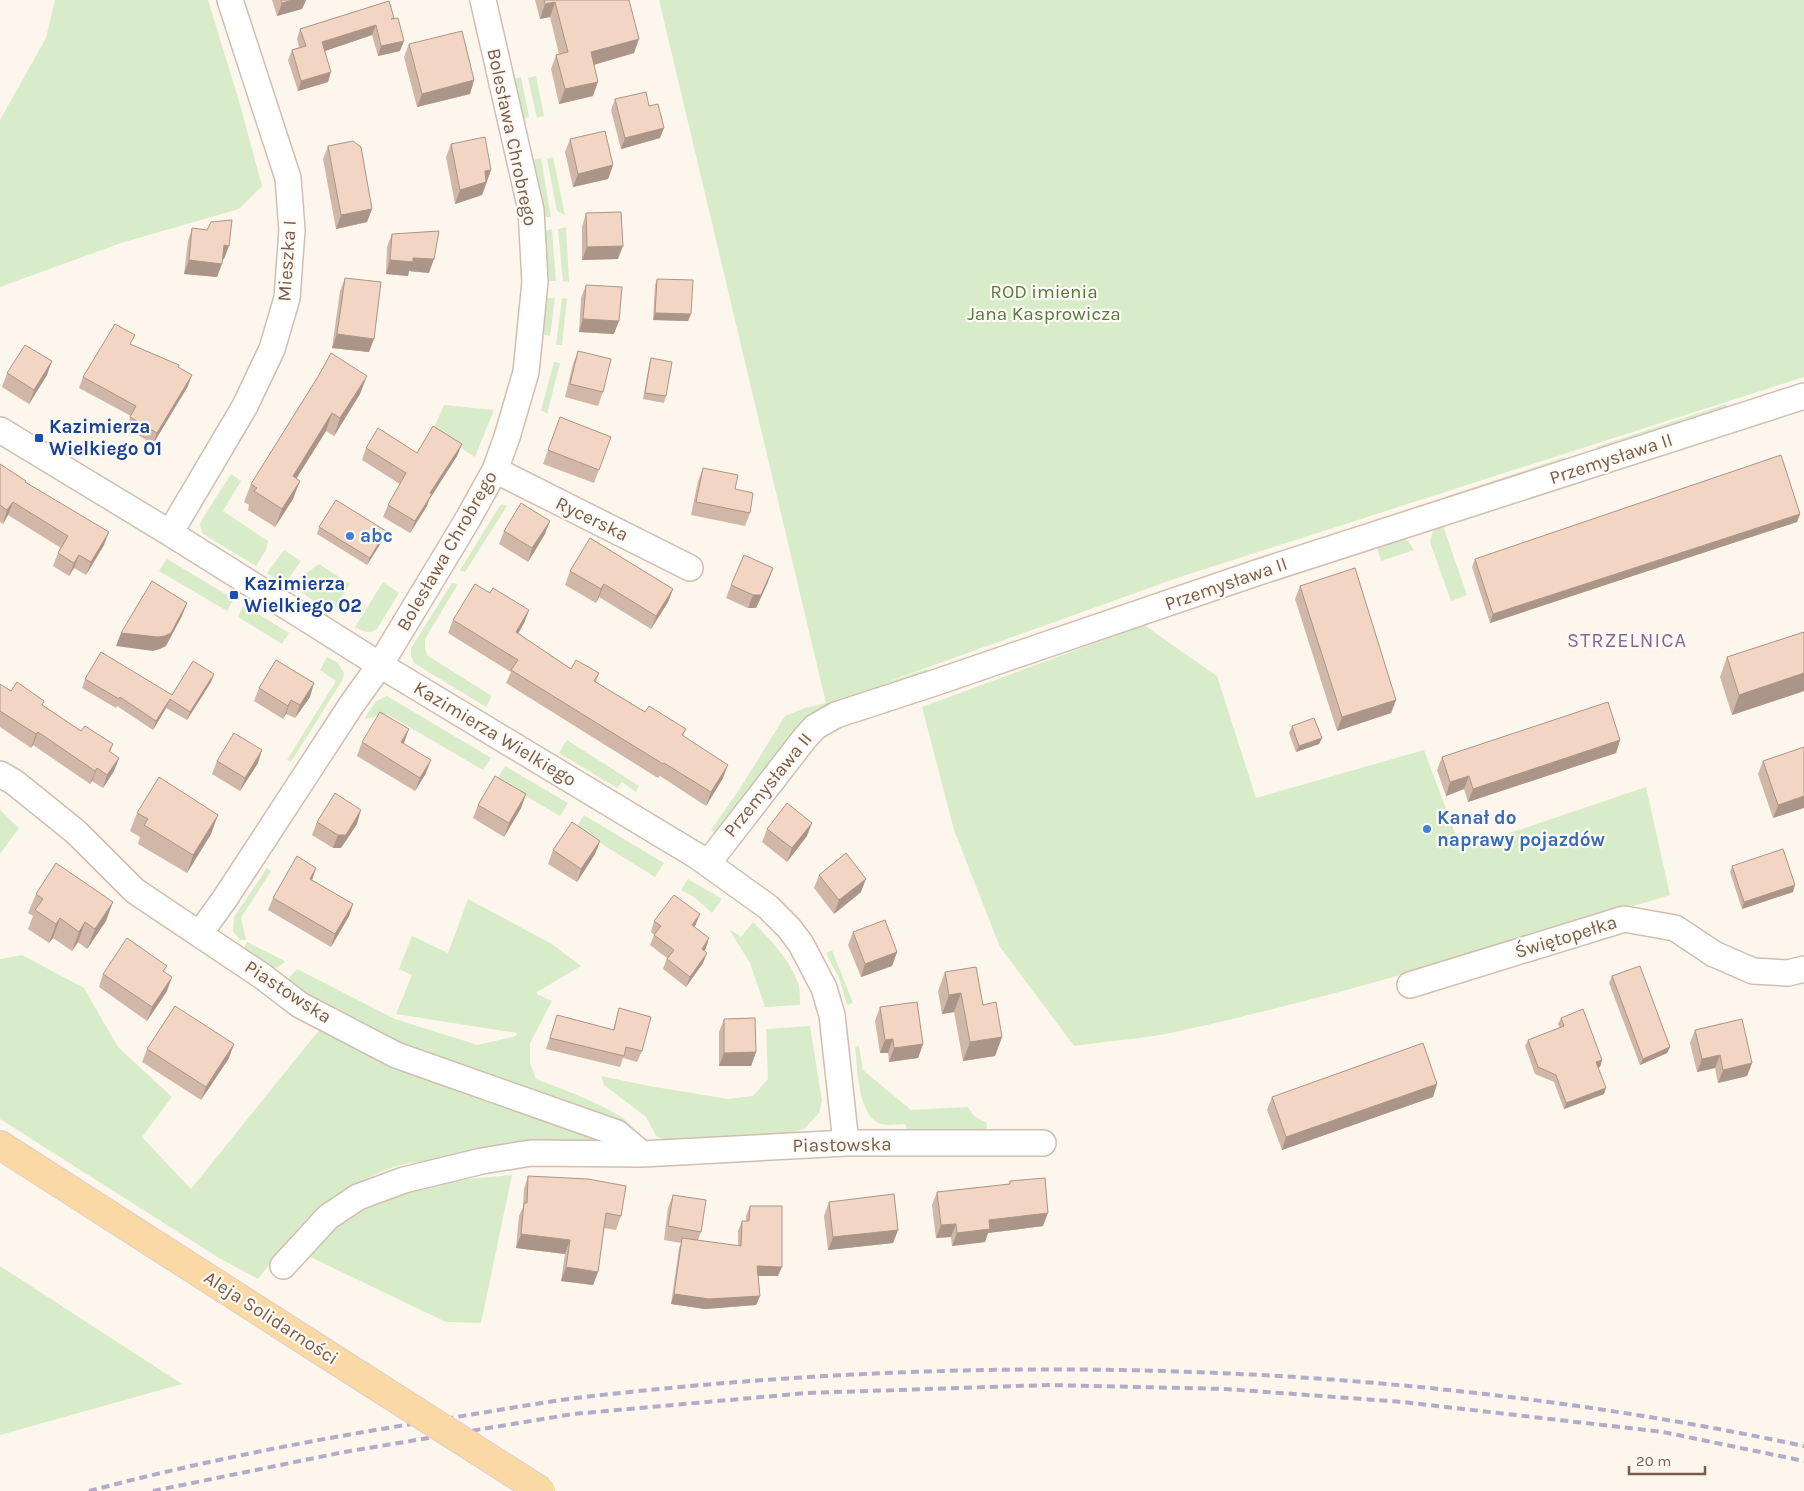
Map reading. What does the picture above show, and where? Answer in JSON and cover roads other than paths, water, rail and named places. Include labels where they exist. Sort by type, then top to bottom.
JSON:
[{"type":"main road","name":"Aleja Solidarności","points":[[0,1145],[541,1491]]},
{"type":"street","name":"Mieszka I","points":[[170,533],[245,406],[272,348],[287,298],[292,230],[288,178],[230,0]]},
{"type":"street","name":"Bolesława Chrobrego","points":[[200,933],[224,900],[352,704],[380,665],[495,470],[507,437],[526,372],[535,282],[531,210],[483,0]]},
{"type":"street","name":"Przemysława II","points":[[708,863],[805,738],[819,724],[836,715],[1256,573],[1804,396]]},
{"type":"street","name":"Kazimierza Wielkiego","points":[[0,430],[170,533],[380,665],[708,863],[768,907],[789,928],[814,967],[824,988],[832,1015],[846,1143]]},
{"type":"street","name":"Rycerska","points":[[495,470],[690,568]]},
{"type":"street","name":"Piastowska","points":[[0,774],[14,782],[76,832],[135,891],[200,933],[300,1004],[396,1054],[617,1134],[642,1154]]},
{"type":"street","name":"Świętopełka","points":[[1410,984],[1624,919],[1675,928],[1714,954],[1753,971],[1788,973],[1804,969]]},
{"type":"street","name":"Piastowska","points":[[283,1266],[328,1217],[358,1196],[404,1180],[482,1161],[531,1153],[642,1154],[846,1143],[1043,1143]]},
{"type":"railway","points":[[89,1491],[134,1479],[271,1449],[559,1400],[744,1381],[896,1373],[1049,1369],[1201,1372],[1353,1381],[1504,1396],[1655,1418],[1804,1446]]},
{"type":"railway","points":[[153,1491],[344,1452],[573,1414],[807,1393],[1049,1385],[1226,1389],[1403,1402],[1663,1432],[1804,1461]]},
{"type":"place","name":"Kazimierza Wielkiego 01","points":[[39,438]]},
{"type":"place","name":"abc","points":[[350,536]]},
{"type":"place","name":"Kazimierza Wielkiego 02","points":[[234,595]]},
{"type":"place","name":"Kanał do naprawy pojazdów","points":[[1427,829]]},
{"type":"district","name":"STRZELNICA","points":[[1627,640]]},
{"type":"park label","name":"ROD imienia Jana Kasprowicza","points":[[1044,303]]}]
